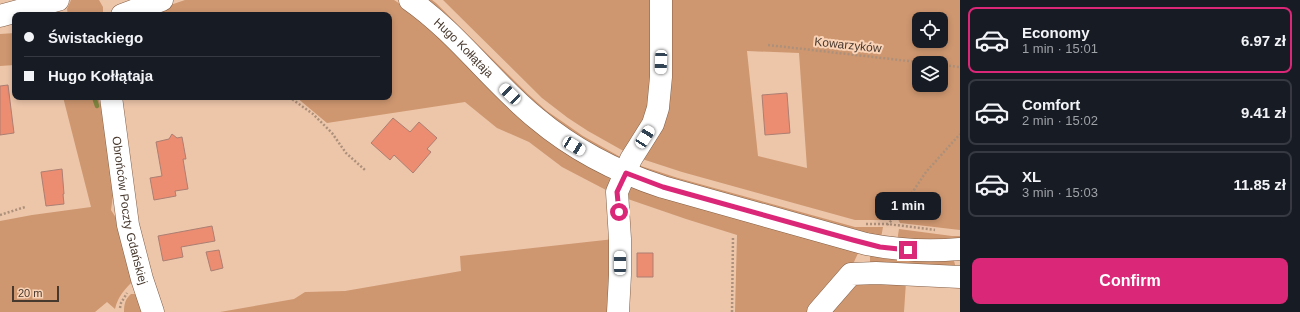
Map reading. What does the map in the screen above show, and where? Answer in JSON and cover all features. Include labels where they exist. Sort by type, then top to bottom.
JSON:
[{"type":"street","points":[[56,12],[58,0]]},
{"type":"street","points":[[14,12],[58,0]]},
{"type":"street","points":[[113,0],[114,12]]},
{"type":"street","points":[[130,12],[162,0]]},
{"type":"street","name":"Hugo Kołłątaja","points":[[410,0],[439,24],[536,118],[574,146],[598,161],[670,189],[866,244],[894,249],[918,251],[960,249]]},
{"type":"street","points":[[618,312],[620,275],[619,212],[617,192],[631,159],[653,124],[658,108],[661,77],[661,0]]},
{"type":"street","points":[[0,16],[12,13]]},
{"type":"street","points":[[0,23],[12,25]]},
{"type":"street","name":"Obrońców Poczty Gdańskiej","points":[[109,101],[116,127],[128,225],[142,279],[153,312]]},
{"type":"street","points":[[818,312],[851,274],[876,273],[960,277]]},
{"type":"path","name":"Kowarzyków","points":[[768,45],[912,61]]},
{"type":"path","points":[[948,66],[960,67]]},
{"type":"path","points":[[293,100],[312,114],[332,132],[346,153],[365,170]]},
{"type":"path","points":[[938,231],[887,224],[897,215],[926,172],[960,134]]},
{"type":"path","points":[[0,215],[25,207]]},
{"type":"path","points":[[732,312],[733,237]]},
{"type":"shaded area","points":[[71,0],[99,0],[103,7],[103,12],[68,12],[67,9]]},
{"type":"shaded area","points":[[185,0],[394,0],[411,11],[610,177],[611,188],[606,190],[562,167],[529,142],[497,128],[465,102],[327,123],[300,100],[392,100],[392,12],[150,12]]},
{"type":"shaded area","points":[[425,0],[432,0],[436,3],[547,111],[583,136],[624,159],[617,161],[540,111]]},
{"type":"shaded area","points":[[443,0],[658,0],[655,108],[627,153],[588,131],[542,98]]},
{"type":"shaded area","points":[[664,0],[960,0],[960,230],[900,223],[898,219],[907,203],[902,203],[890,218],[884,220],[855,220],[682,172],[639,158]],"holes":[[[747,51],[799,53],[807,168],[758,156]]]},
{"type":"shaded area","points":[[12,33],[12,65],[0,66],[0,34]]},
{"type":"shaded area","points":[[64,100],[99,100],[104,116],[114,188],[111,210],[120,224],[134,280],[120,296],[115,309],[107,302],[95,312],[0,312],[0,221],[91,207]]},
{"type":"shaded area","points":[[638,165],[678,178],[855,227],[883,227],[881,238],[641,170]]},
{"type":"shaded area","points":[[632,186],[859,251],[854,262],[813,312],[735,312],[737,235],[622,197]]},
{"type":"shaded area","points":[[899,229],[960,236],[960,240],[897,241]]},
{"type":"shaded area","points":[[614,239],[615,312],[220,312],[294,299],[305,292],[345,291],[461,271],[460,256]]},
{"type":"shaded area","points":[[872,253],[954,261],[958,275],[870,263]]},
{"type":"shaded area","points":[[855,281],[906,282],[904,312],[822,312]]},
{"type":"shaded area","points":[[131,294],[138,295],[144,312],[124,312],[125,302]]},
{"type":"building","points":[[8,85],[14,133],[0,135],[0,86]]},
{"type":"building","points":[[787,93],[790,133],[765,135],[762,95]]},
{"type":"building","points":[[393,118],[410,132],[419,122],[437,138],[427,149],[431,152],[413,173],[394,155],[390,160],[371,143]]},
{"type":"building","points":[[172,134],[177,138],[182,137],[186,159],[183,159],[188,189],[175,191],[176,196],[154,200],[150,178],[162,176],[156,142],[169,139]]},
{"type":"building","points":[[62,169],[64,204],[46,206],[41,172]]},
{"type":"building","points":[[212,226],[215,241],[181,247],[183,257],[163,261],[158,236]]},
{"type":"building","points":[[219,250],[223,268],[211,271],[206,252]]},
{"type":"building","points":[[637,253],[653,253],[653,277],[637,277]]},
{"type":"waterway","points":[[95,100],[97,106]]},
{"type":"route","points":[[619,212],[617,192],[626,173],[663,187],[866,244],[908,250]]}]
